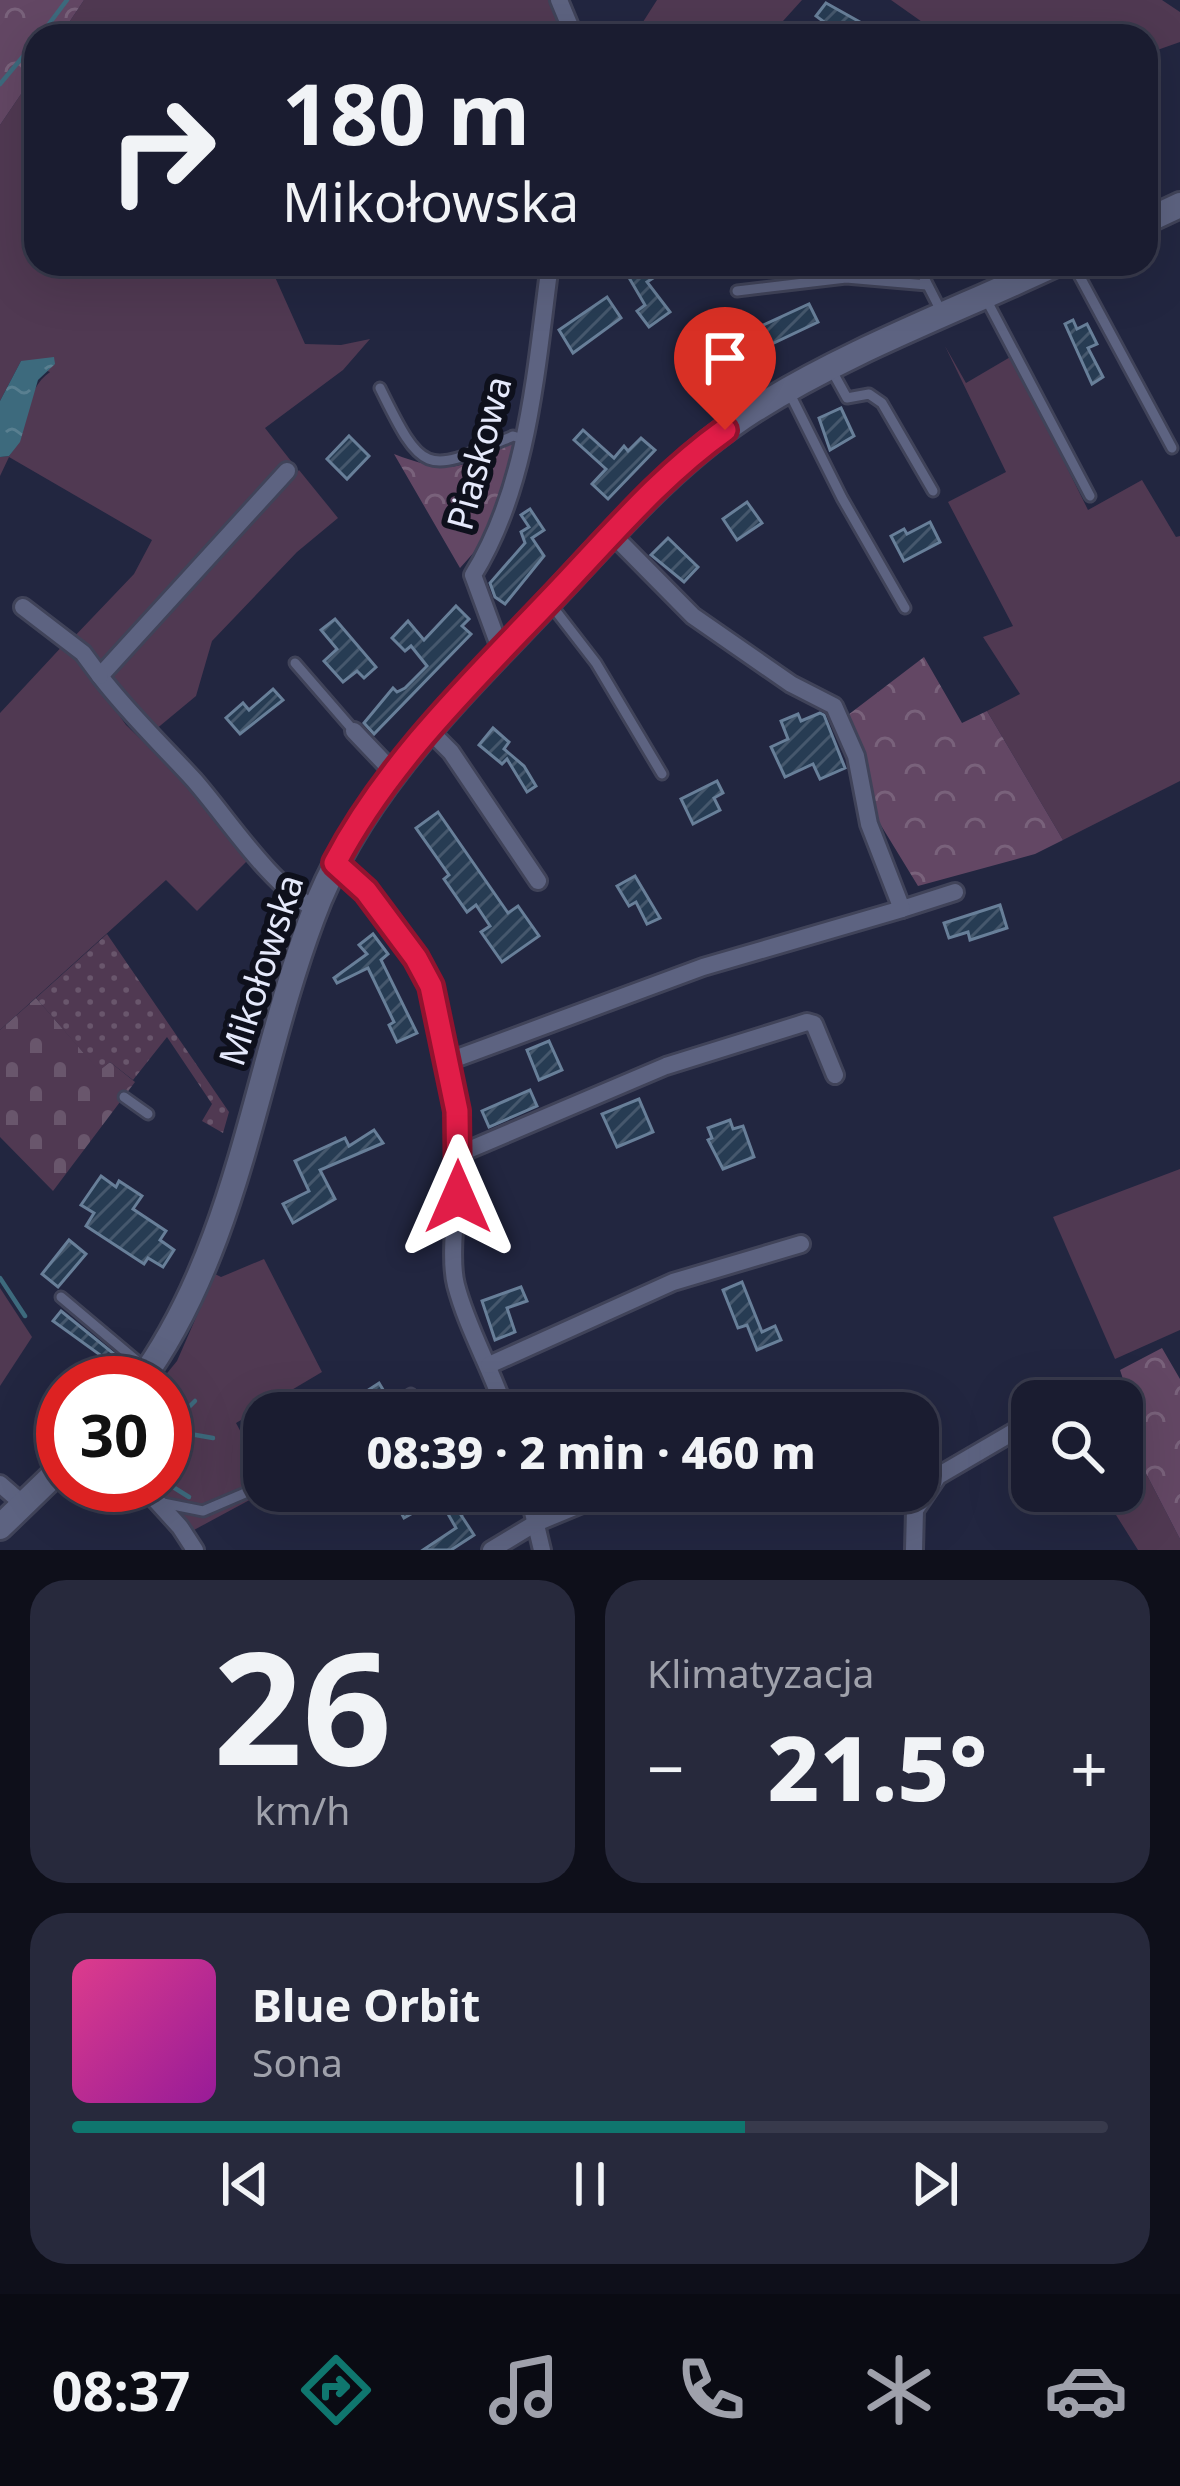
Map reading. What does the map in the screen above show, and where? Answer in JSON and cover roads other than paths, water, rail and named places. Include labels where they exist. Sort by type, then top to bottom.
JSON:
[{"type":"main road","name":"Mikołowska","points":[[157,1356],[184,1312],[215,1242],[315,909],[358,822],[393,772],[612,534],[702,447],[788,390],[986,297],[1033,287],[1044,276]]},
{"type":"main road","points":[[0,1527],[36,1492]]},
{"type":"street","name":"Piaskowa","points":[[505,648],[497,640],[473,575],[491,547],[524,439],[548,276]]},
{"type":"street","points":[[100,676],[287,471]]},
{"type":"street","points":[[612,534],[693,616],[791,684],[834,706],[856,756],[869,824],[902,909]]},
{"type":"street","points":[[23,607],[83,653],[129,715],[284,885],[315,909]]},
{"type":"street","points":[[429,730],[452,752],[538,881]]},
{"type":"street","points":[[354,731],[393,772]]},
{"type":"street","points":[[335,863],[366,891],[425,974],[438,1007],[459,1154],[455,1282],[499,1392]]},
{"type":"street","points":[[448,1061],[683,973],[955,892]]},
{"type":"street","points":[[459,1154],[666,1066],[807,1022],[814,1024],[835,1075]]},
{"type":"street","points":[[489,1365],[674,1282],[801,1244]]},
{"type":"street","points":[[939,1475],[1011,1433]]},
{"type":"street","points":[[0,1484],[23,1504]]},
{"type":"street","points":[[166,1512],[195,1550]]},
{"type":"street","points":[[533,1512],[542,1550]]},
{"type":"street","points":[[491,1550],[562,1512]]},
{"type":"street","points":[[913,1512],[914,1550]]},
{"type":"lane","points":[[923,276],[944,316]]},
{"type":"lane","points":[[1079,276],[1172,448]]},
{"type":"lane","points":[[737,290],[846,278],[927,285]]},
{"type":"lane","points":[[986,297],[1090,496]]},
{"type":"lane","points":[[831,369],[847,398],[868,394],[882,404],[933,490]]},
{"type":"lane","points":[[380,388],[417,452],[433,463],[447,464],[513,436],[524,439]]},
{"type":"lane","points":[[788,390],[904,608]]},
{"type":"lane","points":[[548,602],[589,653],[662,774]]},
{"type":"lane","points":[[295,663],[354,731]]},
{"type":"lane","points":[[124,1097],[148,1114]]},
{"type":"lane","points":[[62,1297],[122,1356]]},
{"type":"lane","points":[[192,1509],[203,1511],[243,1494]]},
{"type":"water","points":[[54,357],[55,364],[38,380],[20,442],[9,456],[0,457],[0,401],[21,361]]},
{"type":"waterway","points":[[49,24],[67,0]]},
{"type":"waterway","points":[[0,84],[24,55]]},
{"type":"waterway","points":[[0,1278],[25,1316]]},
{"type":"waterway","points":[[192,1404],[195,1401]]},
{"type":"waterway","points":[[192,1434],[213,1438]]}]
